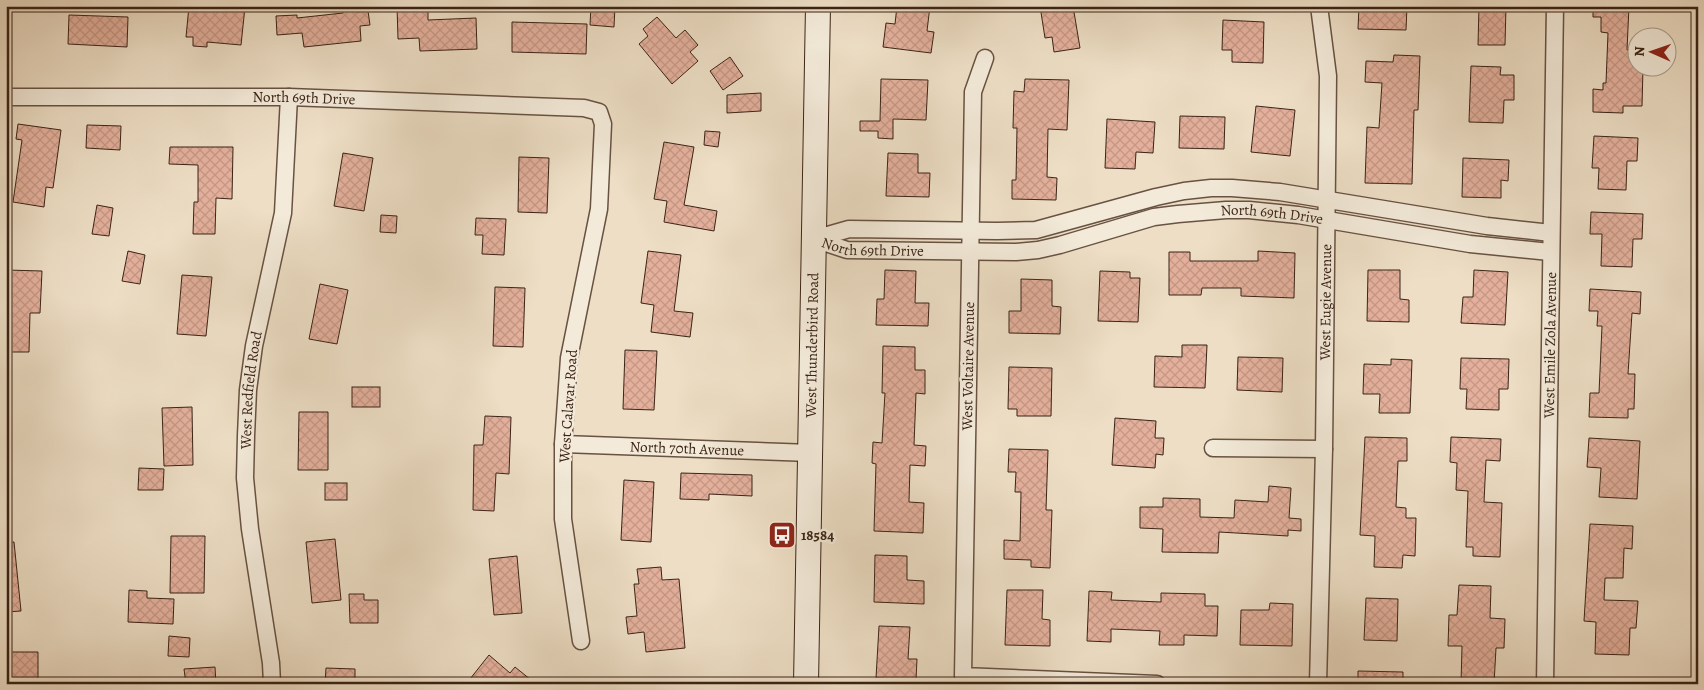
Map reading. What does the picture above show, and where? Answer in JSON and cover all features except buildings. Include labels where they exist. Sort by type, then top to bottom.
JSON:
[{"type":"main road","name":"West Thunderbird Road","points":[[806,684],[818,6]]},
{"type":"street","name":"West Eugie Avenue","points":[[1318,684],[1324,448],[1328,76],[1319,6]]},
{"type":"street","name":"West Emile Zola Avenue","points":[[1545,684],[1555,6]]},
{"type":"street","name":"West Voltaire Avenue","points":[[986,58],[973,92],[963,676],[1157,684]]},
{"type":"street","name":"North 69th Drive","points":[[6,97],[290,97],[584,108],[599,112]]},
{"type":"street","name":"West Redfield Road","points":[[272,684],[268,645],[250,529],[245,478],[246,436],[248,390],[254,346],[282,213],[290,97]]},
{"type":"street","name":"West Calavar Road","points":[[581,641],[563,519],[563,444],[569,358],[599,208],[603,124],[599,112]]},
{"type":"street","name":"North 69th Drive","points":[[814,239],[848,230],[1036,230],[1158,196],[1211,188],[1265,190],[1487,226],[1551,233]]},
{"type":"street","points":[[1158,196],[1163,216]]},
{"type":"street","name":"North 69th Drive","points":[[814,239],[847,250],[1016,252],[1038,250],[1163,216],[1200,211],[1249,210],[1298,214],[1470,244],[1550,252]]},
{"type":"street","name":"North 70th Avenue","points":[[563,444],[811,453]]},
{"type":"street","points":[[1213,448],[1324,448]]},
{"type":"place","name":"18584","points":[[782,535]]}]
